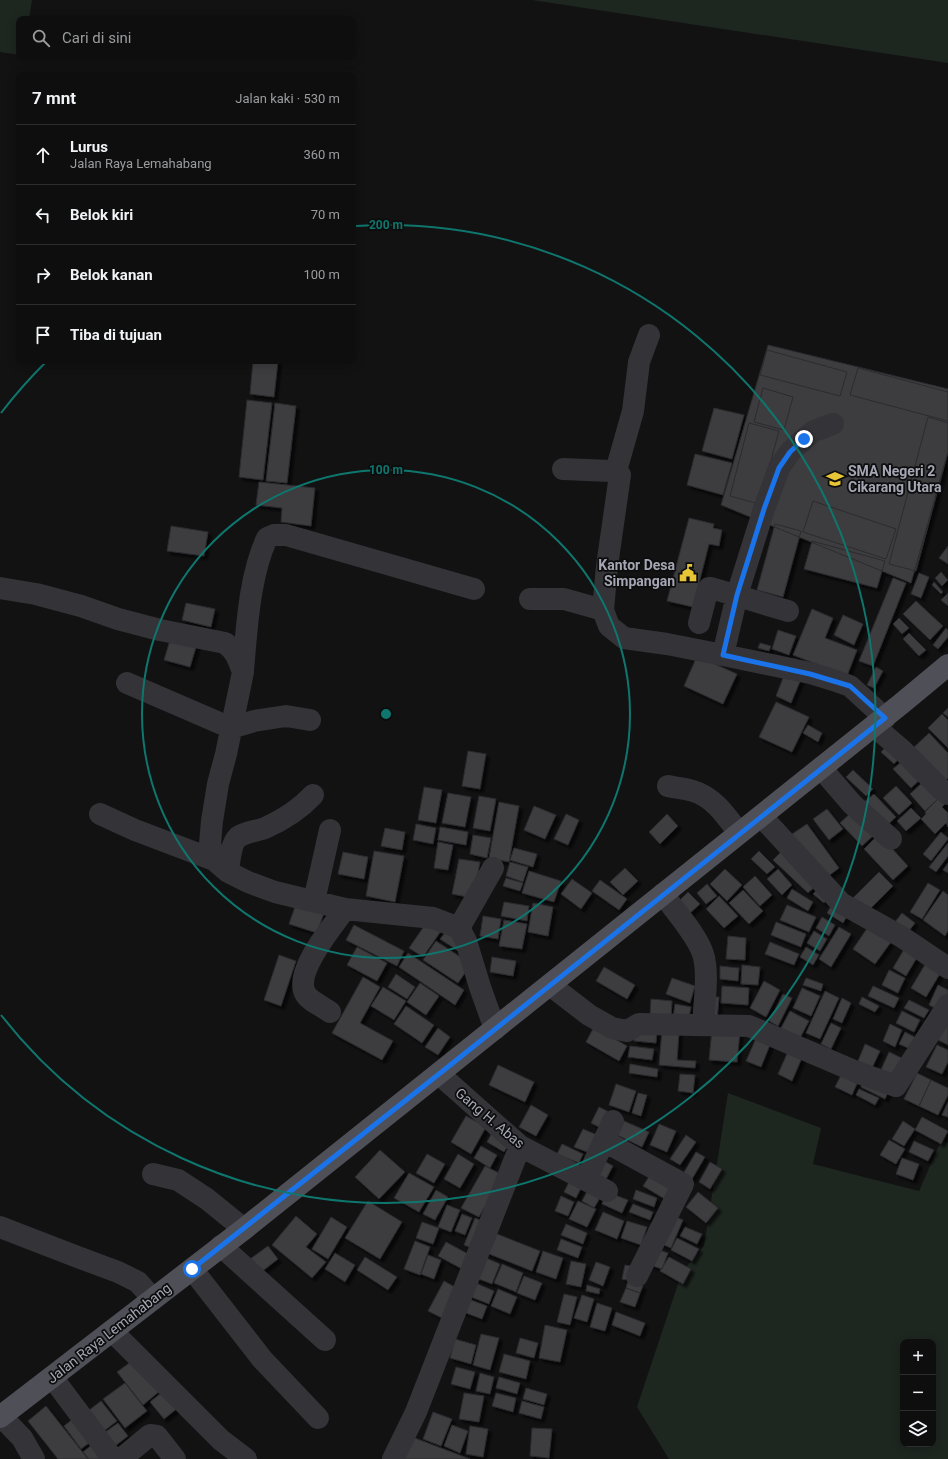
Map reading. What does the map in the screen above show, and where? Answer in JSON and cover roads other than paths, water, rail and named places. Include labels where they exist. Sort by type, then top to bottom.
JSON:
[{"type":"main road","name":"Jalan Raya Lemahabang","points":[[1,1416],[244,1229],[879,722],[948,665]]},
{"type":"street","points":[[649,335],[639,362],[633,411],[618,474],[603,610],[609,626],[624,638],[667,644],[723,655],[810,674],[850,686],[902,750],[941,789],[948,794]]},
{"type":"street","points":[[723,655],[737,595],[764,509],[779,468],[790,452],[804,439],[814,431],[833,424]]},
{"type":"street","points":[[563,470],[618,474]]},
{"type":"street","points":[[221,866],[210,844],[212,821],[218,784],[226,754],[243,672],[248,616],[258,561],[267,538],[274,535],[286,535],[474,589]]},
{"type":"street","points":[[0,588],[36,594],[160,630],[225,643],[233,649],[243,672]]},
{"type":"street","points":[[699,624],[709,588],[788,611]]},
{"type":"street","points":[[530,599],[564,599],[603,610]]},
{"type":"street","points":[[127,683],[231,728],[254,721],[286,716],[310,720]]},
{"type":"street","points":[[821,768],[852,804],[891,839]]},
{"type":"street","points":[[668,786],[693,791],[706,797],[722,811],[739,833]]},
{"type":"street","points":[[221,866],[238,837],[281,820],[301,808],[313,795]]},
{"type":"street","points":[[100,814],[221,866],[248,882],[275,892],[345,909],[433,918],[459,928],[466,941],[495,1029]]},
{"type":"street","points":[[761,816],[840,903],[902,937],[948,968]]},
{"type":"street","points":[[314,901],[330,830]]},
{"type":"street","points":[[459,928],[493,868]]},
{"type":"street","points":[[663,894],[693,936],[703,954],[705,974],[703,1025]]},
{"type":"street","points":[[330,1012],[306,994],[303,987],[304,980],[307,966],[313,953],[345,909]]},
{"type":"street","points":[[550,985],[588,1015],[612,1028],[627,1031],[639,1024],[749,1026],[859,1073],[896,1086],[948,1005]]},
{"type":"street","name":"Gang H. Abas","points":[[439,1074],[520,1146],[607,1191]]},
{"type":"street","points":[[586,1180],[613,1121]]},
{"type":"street","points":[[604,1141],[683,1184],[637,1276]]},
{"type":"street","points":[[393,1459],[416,1412],[520,1146]]},
{"type":"street","points":[[153,1174],[178,1180],[207,1199],[244,1229]]},
{"type":"street","points":[[0,1227],[118,1272],[138,1282],[153,1299]]},
{"type":"street","points":[[221,1246],[326,1340]]},
{"type":"street","points":[[192,1269],[262,1359],[318,1418]]},
{"type":"street","points":[[112,1330],[221,1440],[246,1459]]},
{"type":"street","points":[[52,1377],[111,1456],[116,1459]]},
{"type":"street","points":[[1,1416],[22,1438],[34,1459]]},
{"type":"street","points":[[121,1459],[150,1435],[154,1435],[157,1436],[175,1459]]},
{"type":"place","name":"SMA Negeri 2 Cikarang Utara","points":[[835,479]]},
{"type":"place","name":"Kantor Desa Simpangan","points":[[688,573]]}]
